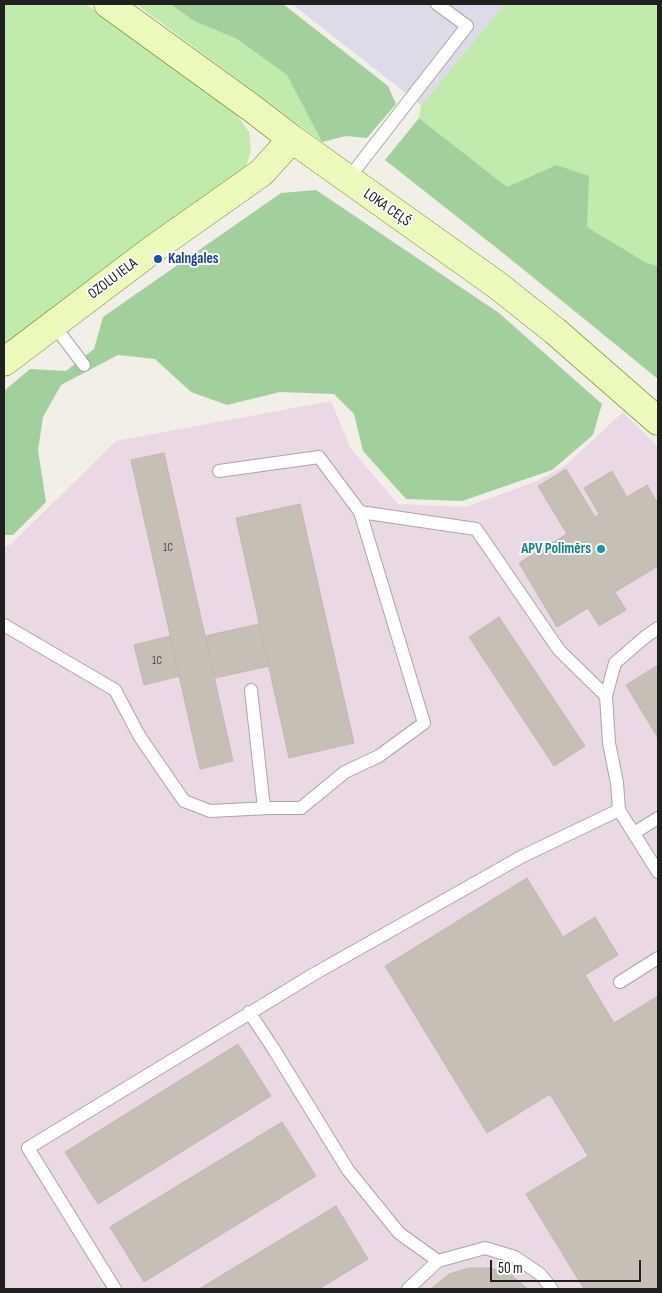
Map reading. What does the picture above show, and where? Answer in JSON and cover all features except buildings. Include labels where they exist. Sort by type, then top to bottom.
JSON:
[{"type":"main road","name":"LOKA CEĻŠ","points":[[108,4],[292,139],[497,285],[555,331],[658,421]]},
{"type":"main road","name":"OZOLU IELA","points":[[4,362],[152,250],[261,173],[292,139]]},
{"type":"lane","points":[[348,179],[468,26],[436,4]]},
{"type":"lane","points":[[53,324],[84,365]]},
{"type":"lane","points":[[4,625],[116,690],[140,736],[184,801],[210,811],[301,808],[345,772],[379,756],[424,723],[360,512],[319,457],[219,471]]},
{"type":"lane","points":[[360,512],[476,529],[559,650],[606,696]]},
{"type":"lane","points":[[658,628],[615,663],[606,696],[609,743],[617,783],[619,810],[658,872]]},
{"type":"lane","points":[[251,690],[264,808]]},
{"type":"lane","points":[[115,1289],[28,1148],[249,1012],[521,857],[619,810]]},
{"type":"lane","points":[[634,833],[658,818]]},
{"type":"lane","points":[[620,982],[658,958]]},
{"type":"lane","points":[[249,1012],[348,1170],[399,1233],[438,1261]]},
{"type":"lane","points":[[408,1289],[438,1261],[485,1248],[515,1257],[540,1274],[552,1289]]},
{"type":"shaded area","points":[[292,4],[505,4],[421,105]]},
{"type":"shaded area","points":[[331,401],[351,449],[398,504],[466,507],[537,481],[566,465],[623,412],[658,447],[658,1289],[4,1289],[4,546],[10,545],[116,441]]},
{"type":"green space","points":[[4,4],[86,4],[234,111],[249,132],[251,151],[245,170],[4,348]]},
{"type":"green space","points":[[136,4],[170,4],[194,21],[237,39],[288,75],[322,142]]},
{"type":"green space","points":[[170,4],[283,4],[388,86],[396,104],[367,138],[346,136],[322,142],[287,75],[237,39],[194,21]]},
{"type":"green space","points":[[505,4],[658,4],[658,266],[647,263],[587,227],[556,165],[507,187],[419,118],[421,105]]},
{"type":"green space","points":[[419,118],[507,187],[556,165],[589,176],[587,227],[647,263],[658,266],[658,379],[385,160]]},
{"type":"green space","points":[[316,190],[499,313],[602,404],[593,435],[552,470],[462,501],[406,499],[363,451],[354,414],[334,394],[280,392],[227,405],[191,392],[155,359],[118,355],[61,385],[43,417],[38,450],[46,502],[13,535],[4,535],[4,391],[30,369],[66,371],[94,349],[103,317],[281,193]]},
{"type":"place","name":"Kalngales","points":[[158,259]]},
{"type":"place","name":"APV Polimērs","points":[[601,549]]}]
